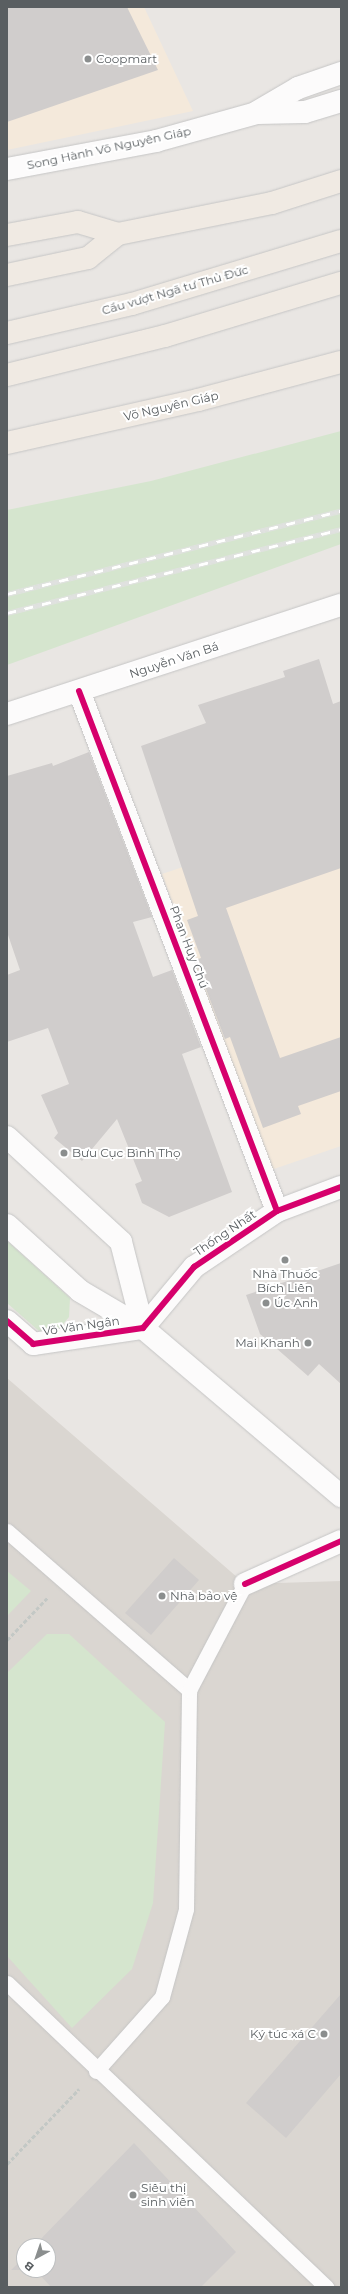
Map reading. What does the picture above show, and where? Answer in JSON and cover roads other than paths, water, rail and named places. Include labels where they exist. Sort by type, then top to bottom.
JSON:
[{"type":"highway","points":[[7,275],[88,258],[118,234],[272,203],[341,181]]},
{"type":"highway","points":[[7,235],[78,222],[118,234]]},
{"type":"highway","name":"Cầu vượt Ngã tư Thủ Đức","points":[[7,333],[132,304],[341,241]]},
{"type":"highway","points":[[7,375],[165,336],[341,283]]},
{"type":"highway","name":"Võ Nguyên Giáp","points":[[7,443],[198,400],[339,361]]},
{"type":"main road","name":"Song Hành Võ Nguyên Giáp","points":[[257,113],[298,88],[341,73]]},
{"type":"main road","name":"Song Hành Võ Nguyên Giáp","points":[[7,169],[156,141],[257,113],[305,112],[341,101]]},
{"type":"main road","name":"Nguyễn Văn Bá","points":[[7,714],[341,605]]},
{"type":"main road","name":"Phan Huy Chú","points":[[79,691],[278,1211]]},
{"type":"main road","points":[[7,1137],[121,1242],[143,1328]]},
{"type":"main road","name":"Thống Nhất","points":[[143,1328],[194,1267],[278,1211],[341,1186]]},
{"type":"main road","name":"Võ Văn Ngân","points":[[7,1225],[80,1291],[143,1328],[341,1496]]},
{"type":"main road","name":"Võ Văn Ngân","points":[[7,1321],[33,1344],[143,1328]]},
{"type":"main road","points":[[245,1584],[341,1541]]},
{"type":"lane","points":[[7,1530],[63,1581],[189,1690]]},
{"type":"lane","points":[[96,2071],[162,1997],[186,1909],[189,1690],[245,1584]]},
{"type":"lane","points":[[7,1983],[96,2071],[326,2287]]},
{"type":"railway","points":[[7,594],[341,511]]},
{"type":"railway","points":[[7,613],[341,529]]},
{"type":"place","name":"Coopmart","points":[[88,59]]},
{"type":"place","name":"Bưu Cục Bình Thọ","points":[[64,1153]]},
{"type":"place","name":"Nhà Thuốc Bích Liên","points":[[285,1260]]},
{"type":"place","name":"Úc Anh","points":[[266,1303]]},
{"type":"place","name":"Mai Khanh","points":[[308,1343]]},
{"type":"place","name":"Nhà bảo vệ","points":[[162,1596]]},
{"type":"place","name":"Ký túc xá C","points":[[324,2034]]},
{"type":"place","name":"Siêu thị sinh viên","points":[[133,2195]]}]
